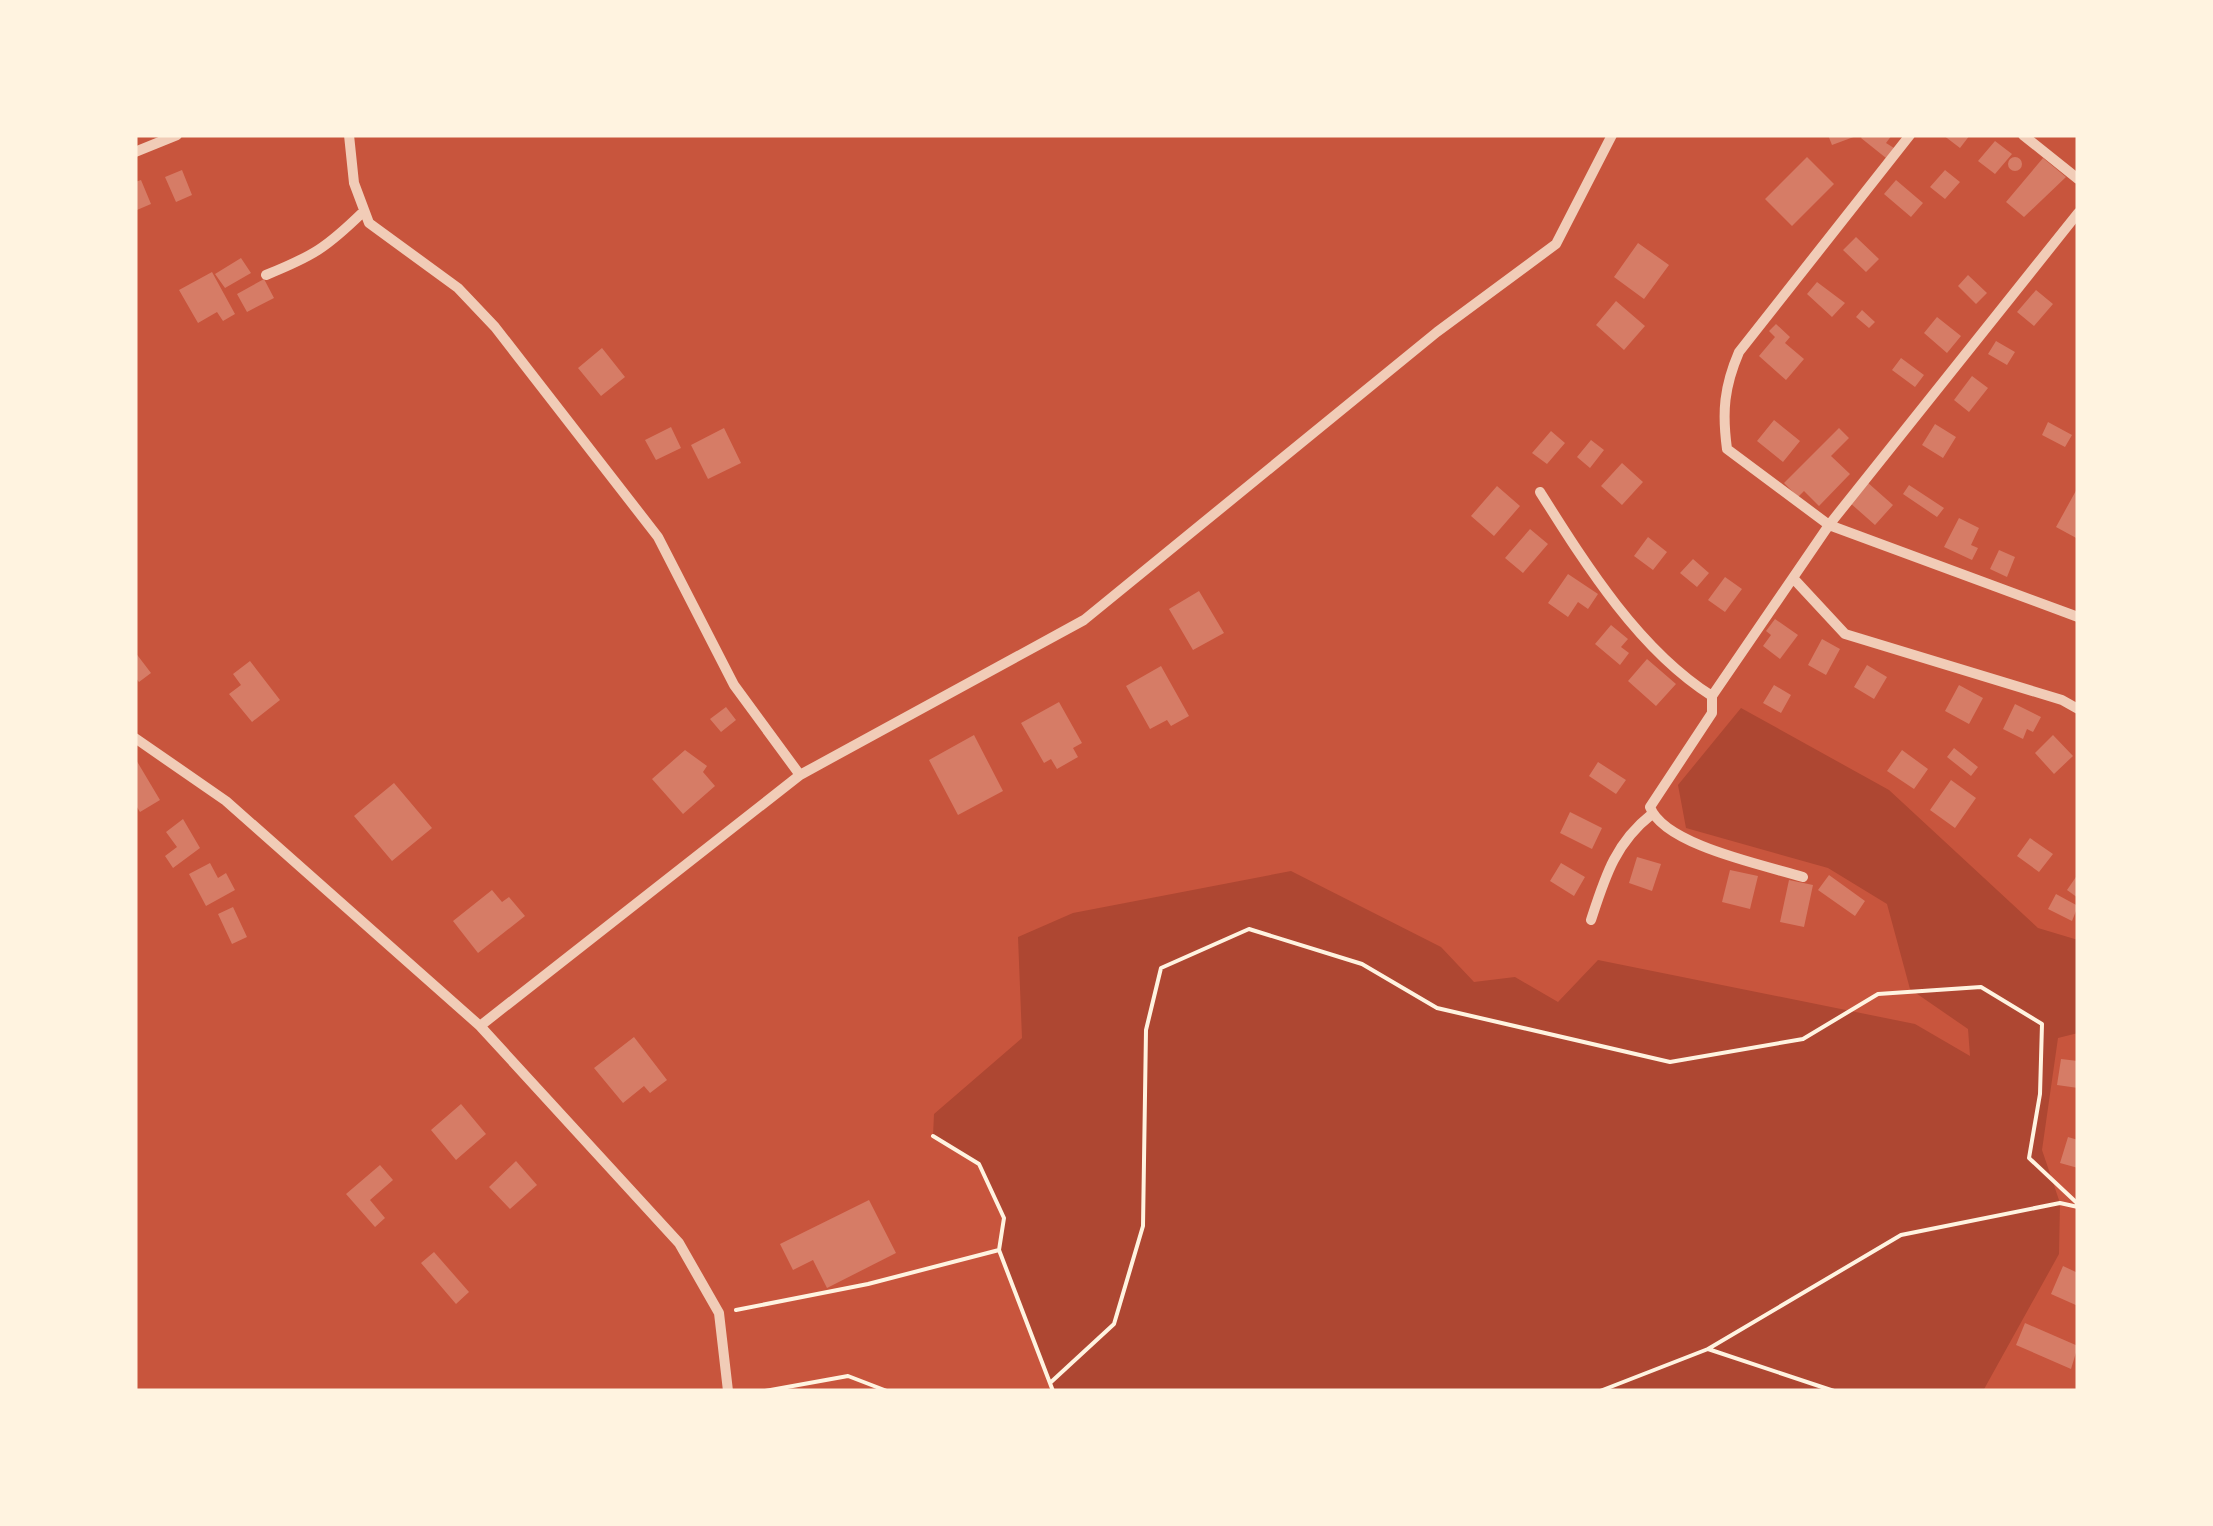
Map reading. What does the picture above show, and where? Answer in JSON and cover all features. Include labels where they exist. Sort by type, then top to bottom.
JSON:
[{"type":"street","points":[[135,152],[177,135]]},
{"type":"street","points":[[349,135],[354,183],[368,223],[458,288],[496,327],[658,537],[734,685],[800,775]]},
{"type":"street","points":[[480,1026],[800,775],[1084,620],[1437,332],[1556,244],[1612,135]]},
{"type":"street","points":[[1910,135],[1739,352],[1726,382],[1722,412],[1726,449],[1829,526],[2078,616]]},
{"type":"street","points":[[2024,135],[2078,178]]},
{"type":"street","points":[[266,276],[316,255],[363,212]]},
{"type":"street","points":[[1803,877],[1680,837],[1655,821],[1650,807],[1712,713],[1712,696],[1829,526],[2078,214]]},
{"type":"street","points":[[1540,492],[1630,618],[1685,679],[1712,696]]},
{"type":"street","points":[[1793,578],[1845,634],[1954,664],[2062,700],[2078,710]]},
{"type":"street","points":[[135,738],[226,801],[480,1026],[679,1242],[720,1313],[728,1391]]},
{"type":"street","points":[[1591,920],[1612,858],[1632,830],[1652,814]]},
{"type":"path","points":[[1050,1383],[1114,1324],[1142,1226],[1146,1030],[1161,968],[1250,929],[1362,964],[1437,1008],[1670,1062],[1803,1040],[1878,994],[1981,987],[2042,1024],[2040,1094],[2029,1158],[2078,1206]]},
{"type":"path","points":[[933,1136],[979,1164],[1004,1218],[999,1250],[1053,1391]]},
{"type":"path","points":[[1600,1391],[1708,1349],[1901,1235],[2060,1203],[2078,1206]]},
{"type":"path","points":[[720,1313],[868,1284],[999,1250]]},
{"type":"path","points":[[1708,1349],[1834,1391]]},
{"type":"path","points":[[765,1391],[848,1376],[887,1391]]},
{"type":"shaded area","points":[[1741,708],[1889,790],[2038,928],[2078,940],[2078,1033],[2058,1038],[2042,1150],[2060,1203],[2059,1254],[1983,1391],[1053,1391],[999,1250],[1004,1218],[979,1165],[933,1136],[934,1114],[1022,1038],[1018,937],[1073,913],[1291,871],[1441,947],[1474,982],[1515,977],[1558,1002],[1598,960],[1915,1024],[1970,1056],[1968,1029],[1910,989],[1887,904],[1828,868],[1686,828],[1678,785]]},
{"type":"building","points":[[1828,135],[1859,135],[1832,145]]},
{"type":"building","points":[[1892,135],[1886,143],[1894,148],[1886,158],[1861,138]]},
{"type":"building","points":[[1943,135],[1970,135],[1960,148]]},
{"type":"building","points":[[1995,141],[2012,154],[1995,174],[1978,161]]},
{"type":"building","points":[[1807,157],[1834,184],[1792,226],[1765,199]]},
{"type":"building","points":[[2015,157],[2022,164],[2015,171],[2008,164]]},
{"type":"building","points":[[2043,158],[2066,177],[2024,217],[2006,202]]},
{"type":"building","points":[[182,170],[192,195],[176,202],[165,177]]},
{"type":"building","points":[[1945,170],[1960,182],[1945,199],[1930,187]]},
{"type":"building","points":[[141,180],[151,204],[137,210],[135,182]]},
{"type":"building","points":[[1896,180],[1923,203],[1911,217],[1884,194]]},
{"type":"building","points":[[1856,237],[1879,259],[1866,272],[1843,250]]},
{"type":"building","points":[[1638,243],[1669,265],[1644,299],[1614,277]]},
{"type":"building","points":[[241,258],[251,273],[225,288],[215,274]]},
{"type":"building","points":[[212,272],[235,314],[223,321],[217,312],[198,323],[179,290]]},
{"type":"building","points":[[1968,275],[1987,293],[1976,304],[1958,286]]},
{"type":"building","points":[[264,279],[274,298],[247,312],[237,294]]},
{"type":"building","points":[[1817,282],[1845,303],[1832,317],[1807,294]]},
{"type":"building","points":[[2036,290],[2053,304],[2034,326],[2017,312]]},
{"type":"building","points":[[1616,301],[1645,326],[1624,350],[1596,325]]},
{"type":"building","points":[[1862,310],[1875,322],[1869,328],[1856,317]]},
{"type":"building","points":[[1937,317],[1961,336],[1947,353],[1924,333]]},
{"type":"building","points":[[1776,324],[1790,337],[1785,343],[1804,359],[1786,380],[1759,356],[1775,337],[1769,331]]},
{"type":"building","points":[[1996,341],[2015,352],[2007,365],[1988,354]]},
{"type":"building","points":[[602,348],[625,377],[601,396],[578,368]]},
{"type":"building","points":[[1901,358],[1924,375],[1915,387],[1892,370]]},
{"type":"building","points":[[1972,376],[1988,388],[1969,412],[1954,400]]},
{"type":"building","points":[[1774,420],[1800,441],[1783,462],[1757,441]]},
{"type":"building","points":[[2048,422],[2072,435],[2065,447],[2042,435]]},
{"type":"building","points":[[1935,424],[1956,437],[1943,458],[1922,445]]},
{"type":"building","points":[[671,427],[681,448],[656,460],[645,440]]},
{"type":"building","points":[[724,428],[741,463],[708,479],[691,445]]},
{"type":"building","points":[[1839,428],[1849,438],[1831,456],[1850,474],[1819,506],[1804,491],[1798,497],[1784,483]]},
{"type":"building","points":[[1551,431],[1565,443],[1547,464],[1532,453]]},
{"type":"building","points":[[1591,440],[1604,450],[1590,468],[1577,457]]},
{"type":"building","points":[[1622,463],[1643,482],[1622,505],[1601,486]]},
{"type":"building","points":[[1867,482],[1893,505],[1875,525],[1849,502]]},
{"type":"building","points":[[1909,485],[1944,508],[1937,517],[1903,494]]},
{"type":"building","points":[[1497,486],[1520,506],[1494,536],[1471,516]]},
{"type":"building","points":[[2078,487],[2078,539],[2056,527]]},
{"type":"building","points":[[1959,518],[1979,528],[1971,545],[1978,548],[1972,560],[1944,547]]},
{"type":"building","points":[[1530,529],[1548,544],[1523,573],[1505,558]]},
{"type":"building","points":[[1648,537],[1667,552],[1653,570],[1634,556]]},
{"type":"building","points":[[1999,550],[2015,557],[2007,577],[1990,569]]},
{"type":"building","points":[[1693,559],[1709,573],[1697,587],[1680,573]]},
{"type":"building","points":[[1568,574],[1598,594],[1588,609],[1578,602],[1568,617],[1548,603]]},
{"type":"building","points":[[1725,577],[1742,589],[1725,612],[1708,600]]},
{"type":"building","points":[[1199,591],[1224,633],[1193,650],[1169,609]]},
{"type":"building","points":[[1775,619],[1798,635],[1780,659],[1763,646],[1771,635],[1766,631]]},
{"type":"building","points":[[1611,625],[1628,639],[1621,647],[1629,653],[1620,665],[1595,644]]},
{"type":"building","points":[[1822,639],[1840,649],[1826,675],[1808,665]]},
{"type":"building","points":[[135,652],[151,673],[139,682],[135,677]]},
{"type":"building","points":[[1647,659],[1676,684],[1656,706],[1628,681]]},
{"type":"building","points":[[250,661],[280,700],[252,722],[229,694],[241,685],[233,674]]},
{"type":"building","points":[[1867,665],[1887,677],[1874,699],[1854,687]]},
{"type":"building","points":[[1161,666],[1189,716],[1171,726],[1167,720],[1150,729],[1126,686]]},
{"type":"building","points":[[1774,685],[1791,695],[1781,713],[1763,703]]},
{"type":"building","points":[[1959,685],[1983,698],[1969,724],[1945,711]]},
{"type":"building","points":[[1059,702],[1082,743],[1073,748],[1078,757],[1057,769],[1051,759],[1044,763],[1021,723]]},
{"type":"building","points":[[2015,704],[2041,717],[2033,732],[2027,729],[2023,739],[2003,729]]},
{"type":"building","points":[[726,707],[736,720],[721,732],[710,719]]},
{"type":"building","points":[[974,735],[1003,791],[958,815],[929,760]]},
{"type":"building","points":[[2053,735],[2073,756],[2054,774],[2035,753]]},
{"type":"building","points":[[1954,748],[1978,767],[1971,776],[1947,757]]},
{"type":"building","points":[[685,750],[707,766],[703,772],[715,786],[683,814],[652,779]]},
{"type":"building","points":[[1902,750],[1928,769],[1914,789],[1887,771]]},
{"type":"building","points":[[135,758],[160,800],[140,812],[135,804]]},
{"type":"building","points":[[1598,762],[1626,780],[1616,794],[1589,776]]},
{"type":"building","points":[[1951,780],[1976,798],[1955,828],[1930,810]]},
{"type":"building","points":[[394,783],[432,828],[392,861],[354,816]]},
{"type":"building","points":[[1570,812],[1602,828],[1592,849],[1560,833]]},
{"type":"building","points":[[183,819],[200,848],[173,868],[165,856],[177,847],[166,832]]},
{"type":"building","points":[[2030,838],[2053,854],[2039,872],[2017,856]]},
{"type":"building","points":[[1637,857],[1661,864],[1652,891],[1629,883]]},
{"type":"building","points":[[210,863],[218,878],[226,873],[235,890],[206,906],[189,874]]},
{"type":"building","points":[[1561,863],[1585,877],[1574,896],[1550,881]]},
{"type":"building","points":[[1730,870],[1758,876],[1750,909],[1722,902]]},
{"type":"building","points":[[2078,874],[2078,898],[2067,890]]},
{"type":"building","points":[[1829,875],[1865,901],[1855,916],[1818,890]]},
{"type":"building","points":[[1789,880],[1813,885],[1804,927],[1780,922]]},
{"type":"building","points":[[492,890],[502,902],[509,897],[525,916],[478,953],[453,921]]},
{"type":"building","points":[[2056,894],[2078,906],[2072,921],[2048,909]]},
{"type":"building","points":[[233,907],[247,937],[232,944],[218,914]]},
{"type":"building","points":[[634,1037],[667,1080],[650,1093],[644,1086],[623,1103],[594,1068]]},
{"type":"building","points":[[2061,1059],[2078,1061],[2078,1088],[2057,1085]]},
{"type":"building","points":[[461,1104],[486,1134],[456,1160],[431,1130]]},
{"type":"building","points":[[2068,1137],[2078,1140],[2078,1168],[2060,1163]]},
{"type":"building","points":[[516,1161],[537,1185],[510,1209],[489,1187]]},
{"type":"building","points":[[380,1165],[393,1180],[370,1200],[385,1218],[375,1227],[346,1194]]},
{"type":"building","points":[[869,1200],[896,1253],[827,1288],[813,1260],[793,1270],[780,1244]]},
{"type":"building","points":[[434,1252],[469,1292],[456,1304],[421,1263]]},
{"type":"building","points":[[2063,1266],[2078,1273],[2078,1306],[2051,1294]]},
{"type":"building","points":[[2025,1323],[2078,1346],[2071,1369],[2016,1345]]}]
